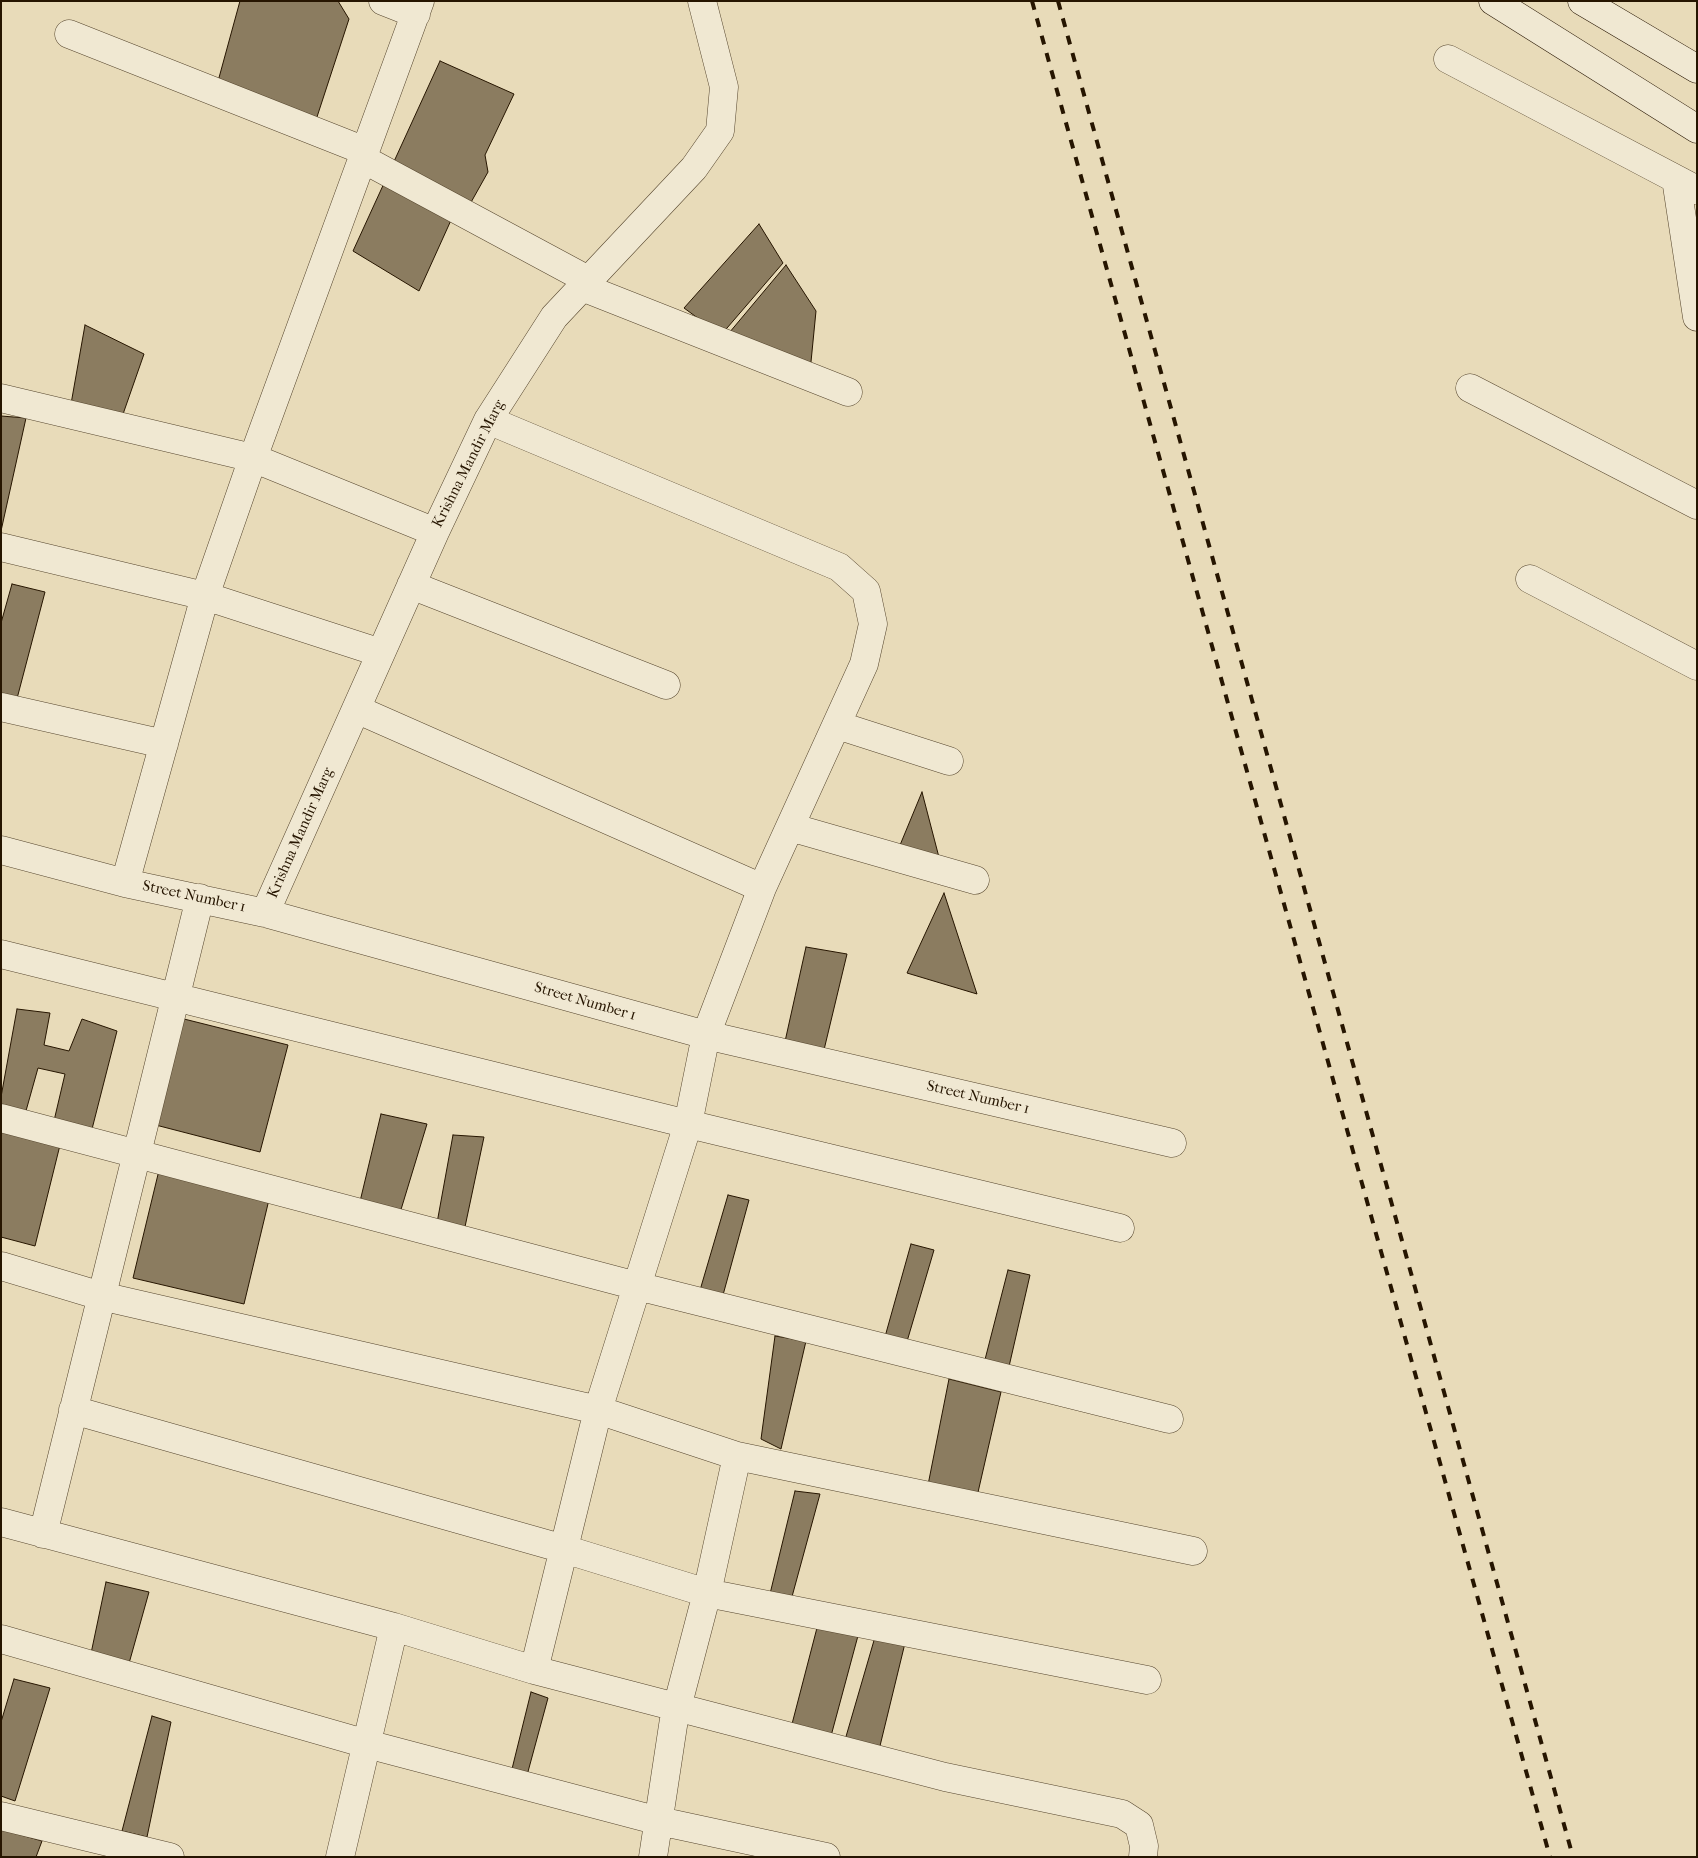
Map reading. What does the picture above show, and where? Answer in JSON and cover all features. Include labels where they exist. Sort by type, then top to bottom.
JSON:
[{"type":"street","points":[[125,883],[205,596],[253,458],[418,8],[383,1]]},
{"type":"street","name":"Krishna Mandir Marg","points":[[265,913],[411,585],[488,420],[554,317],[694,168],[720,131],[724,86],[702,1]]},
{"type":"street","points":[[1493,1],[1697,129]]},
{"type":"street","points":[[1582,1],[1697,69]]},
{"type":"street","points":[[69,34],[364,155],[585,283],[848,392]]},
{"type":"street","points":[[1448,59],[1686,185],[1697,317]]},
{"type":"street","points":[[1470,388],[1697,505]]},
{"type":"street","points":[[1,398],[253,458],[435,532]]},
{"type":"street","points":[[488,420],[839,567],[866,591],[873,624],[864,664],[762,888],[706,1035],[688,1124],[598,1410],[534,1670]]},
{"type":"street","points":[[1,547],[205,596],[381,653]]},
{"type":"street","points":[[1530,579],[1697,666]]},
{"type":"street","points":[[411,585],[666,685]]},
{"type":"street","points":[[1,708],[164,744]]},
{"type":"street","points":[[356,709],[762,888]]},
{"type":"street","points":[[837,725],[949,761]]},
{"type":"street","points":[[790,827],[974,880]]},
{"type":"street","name":"Street Number 1","points":[[1,850],[125,883],[265,913],[706,1035],[1172,1143]]},
{"type":"street","points":[[43,1534],[200,898]]},
{"type":"street","points":[[1,954],[688,1124],[1120,1228]]},
{"type":"street","points":[[1,1118],[637,1286],[1169,1419]]},
{"type":"street","points":[[1,1266],[101,1296],[598,1410],[737,1456],[1193,1551]]},
{"type":"street","points":[[73,1410],[564,1549],[706,1593],[1146,1680]]},
{"type":"street","points":[[653,1857],[677,1706],[706,1593],[737,1456]]},
{"type":"street","points":[[1,1522],[394,1627],[534,1670],[944,1777],[1122,1814],[1139,1825],[1144,1846],[1143,1857]]},
{"type":"street","points":[[340,1857],[394,1627]]},
{"type":"street","points":[[1,1639],[367,1744],[658,1822],[826,1857]]},
{"type":"street","points":[[1,1816],[170,1857]]},
{"type":"building","points":[[240,1],[338,1],[349,19],[315,123],[217,85]]},
{"type":"building","points":[[440,61],[514,94],[485,155],[488,172],[465,213],[452,218],[419,291],[353,251]]},
{"type":"building","points":[[759,224],[783,263],[721,335],[684,308]]},
{"type":"building","points":[[786,265],[816,311],[810,372],[724,339]]},
{"type":"building","points":[[85,325],[144,354],[122,417],[71,404]]},
{"type":"building","points":[[1,416],[26,418],[1,531]]},
{"type":"building","points":[[12,584],[45,592],[14,710],[1,706],[1,623]]},
{"type":"building","points":[[922,792],[941,865],[898,850]]},
{"type":"building","points":[[944,893],[977,994],[907,973]]},
{"type":"building","points":[[806,947],[847,954],[823,1054],[784,1046]]},
{"type":"building","points":[[17,1009],[50,1013],[44,1045],[69,1051],[82,1019],[117,1031],[91,1133],[53,1125],[65,1074],[38,1068],[24,1118],[1,1110],[1,1097]]},
{"type":"building","points":[[176,1017],[288,1045],[260,1152],[148,1123]]},
{"type":"building","points":[[381,1114],[427,1124],[396,1226],[357,1214]]},
{"type":"building","points":[[1,1122],[62,1137],[35,1246],[1,1237]]},
{"type":"building","points":[[453,1135],[484,1137],[462,1241],[435,1234]]},
{"type":"building","points":[[161,1162],[272,1187],[244,1304],[133,1278]]},
{"type":"building","points":[[728,1195],[749,1200],[720,1306],[698,1297]]},
{"type":"building","points":[[911,1244],[934,1250],[903,1355],[881,1351]]},
{"type":"building","points":[[1008,1270],[1030,1275],[1005,1384],[980,1379]]},
{"type":"building","points":[[775,1336],[806,1341],[781,1449],[761,1439]]},
{"type":"building","points":[[949,1379],[1001,1392],[976,1501],[927,1490]]},
{"type":"building","points":[[795,1491],[820,1494],[790,1604],[769,1598]]},
{"type":"building","points":[[106,1582],[149,1592],[128,1667],[89,1663]]},
{"type":"building","points":[[818,1624],[859,1632],[831,1736],[792,1724]]},
{"type":"building","points":[[875,1637],[906,1639],[879,1750],[845,1740]]},
{"type":"building","points":[[14,1679],[50,1688],[15,1801],[1,1796],[1,1722]]},
{"type":"building","points":[[531,1692],[548,1698],[526,1779],[511,1773]]},
{"type":"building","points":[[152,1716],[171,1722],[147,1837],[122,1831]]},
{"type":"building","points":[[1,1829],[42,1841],[36,1857],[1,1857]]},
{"type":"railway","points":[[1032,1],[1550,1857]]},
{"type":"railway","points":[[1058,1],[1573,1857]]}]
